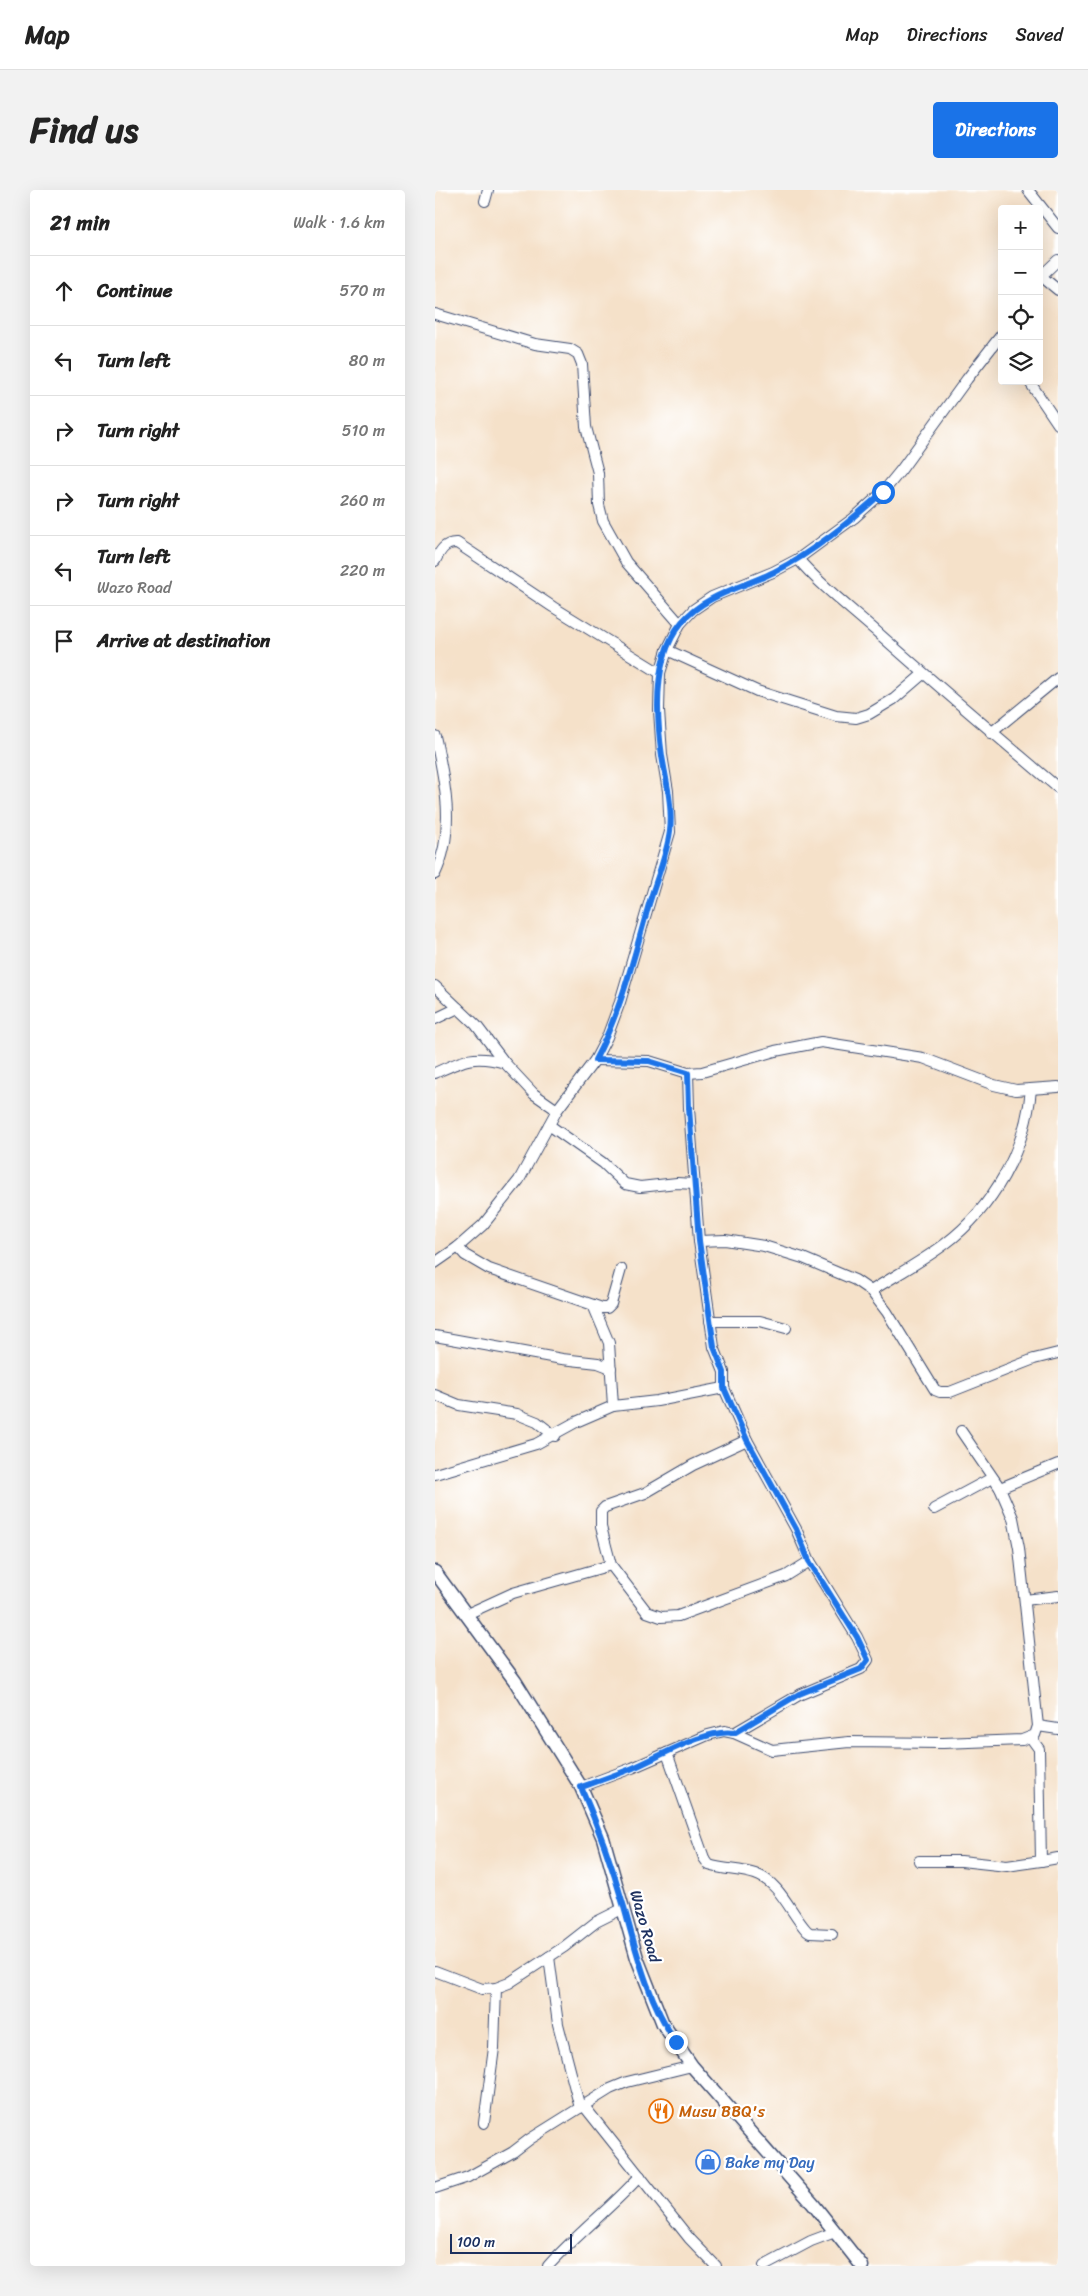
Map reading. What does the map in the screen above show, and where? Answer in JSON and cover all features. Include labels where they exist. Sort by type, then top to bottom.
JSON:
[{"type":"main road","name":"Wazo Road","points":[[435,1572],[515,1681],[581,1787],[603,1838],[637,1958],[663,2024],[692,2066],[862,2266]]},
{"type":"street","points":[[485,201],[488,190]]},
{"type":"street","points":[[1028,190],[1058,228]]},
{"type":"street","points":[[1043,274],[1058,260]]},
{"type":"street","points":[[1043,279],[1058,290]]},
{"type":"street","points":[[435,314],[535,344],[570,349],[579,354],[582,364],[586,427],[598,473],[599,506],[603,521],[626,562],[680,624]]},
{"type":"street","points":[[435,1263],[459,1247],[483,1226],[519,1180],[557,1110],[595,1060],[607,1037],[620,1002],[670,832],[669,791],[662,755],[659,673],[667,650],[680,624],[693,610],[712,597],[773,572],[798,559],[854,518],[883,492],[901,470],[998,340]]},
{"type":"street","points":[[1032,385],[1058,424]]},
{"type":"street","points":[[435,561],[445,546],[451,543],[457,544],[659,673]]},
{"type":"street","points":[[798,559],[816,581],[859,616],[991,733],[1058,788]]},
{"type":"street","points":[[667,650],[757,691],[836,716],[856,718],[869,714],[894,699],[923,674]]},
{"type":"street","points":[[991,733],[1058,678]]},
{"type":"street","points":[[435,736],[438,770],[448,822],[445,845],[435,874]]},
{"type":"street","points":[[435,986],[480,1030],[505,1063],[534,1094],[557,1110]]},
{"type":"street","points":[[435,1019],[457,1008]]},
{"type":"street","points":[[595,1060],[649,1061],[688,1073],[702,1072],[775,1051],[821,1042],[923,1058],[995,1085],[1016,1090],[1053,1087],[1058,1096]]},
{"type":"street","points":[[435,1073],[466,1059],[489,1059],[505,1063]]},
{"type":"street","points":[[688,1073],[699,1241],[714,1347],[724,1372],[724,1388],[747,1440],[796,1529],[809,1561],[857,1637],[868,1660],[867,1664],[861,1669],[799,1694],[734,1733]]},
{"type":"street","points":[[871,1291],[946,1243],[980,1209],[1007,1170],[1022,1138],[1029,1112],[1031,1089]]},
{"type":"street","points":[[549,1125],[603,1163],[625,1184],[640,1188],[677,1183],[694,1184]]},
{"type":"street","points":[[699,1241],[725,1240],[764,1246],[803,1258],[855,1280],[871,1291],[887,1312],[935,1390],[940,1392],[950,1392],[1034,1359],[1058,1353]]},
{"type":"street","points":[[459,1247],[465,1255],[489,1269],[593,1305],[607,1308],[611,1304],[621,1269]]},
{"type":"street","points":[[593,1305],[609,1343],[613,1406]]},
{"type":"street","points":[[710,1321],[760,1320],[786,1328]]},
{"type":"street","points":[[435,1336],[598,1364],[611,1368]]},
{"type":"street","points":[[435,1474],[536,1444],[555,1436],[577,1422],[613,1406],[657,1401],[724,1388]]},
{"type":"street","points":[[435,1395],[459,1405],[517,1414],[537,1422],[555,1436]]},
{"type":"street","points":[[581,1787],[708,1735],[724,1731],[734,1733],[772,1750],[849,1742],[952,1743],[1031,1738],[1038,1726],[1019,1548],[1013,1518],[1000,1488],[961,1431]]},
{"type":"street","points":[[747,1440],[693,1465],[645,1493],[605,1507],[601,1511],[601,1527],[611,1565],[647,1612],[661,1617],[678,1616],[777,1579],[809,1561]]},
{"type":"street","points":[[1000,1488],[1058,1464]]},
{"type":"street","points":[[934,1509],[993,1478]]},
{"type":"street","points":[[467,1614],[513,1593],[611,1565]]},
{"type":"street","points":[[1025,1600],[1058,1596]]},
{"type":"street","points":[[1038,1726],[1058,1729]]},
{"type":"street","points":[[1031,1738],[1039,1749],[1041,1860]]},
{"type":"street","points":[[667,1753],[704,1858],[709,1865],[757,1874],[784,1898],[807,1931],[810,1933],[832,1934]]},
{"type":"street","points":[[919,1861],[961,1861],[1007,1866],[1058,1858]]},
{"type":"street","points":[[435,1971],[482,1989],[496,1988],[509,1983],[549,1957],[596,1922],[624,1908]]},
{"type":"street","points":[[549,1957],[558,2024],[582,2107],[689,2238],[716,2266]]},
{"type":"street","points":[[484,2123],[494,2048],[496,1988]]},
{"type":"street","points":[[435,2188],[468,2177],[513,2152],[582,2107],[627,2082],[692,2066]]},
{"type":"street","points":[[548,2266],[568,2244],[603,2215],[640,2176]]},
{"type":"street","points":[[764,2266],[811,2241],[835,2232]]},
{"type":"place","name":"Musu BBQ's","points":[[661,2111]]},
{"type":"place","name":"Bake my Day","points":[[708,2162]]},
{"type":"route","points":[[676,2042],[663,2024],[637,1958],[603,1838],[581,1787],[632,1768],[708,1735],[724,1731],[734,1733],[799,1694],[865,1667],[868,1660],[857,1637],[809,1561],[796,1529],[747,1440],[724,1388],[724,1372],[714,1347],[699,1241],[688,1073],[649,1061],[595,1060],[607,1037],[620,1002],[670,832],[669,791],[662,755],[659,673],[667,650],[680,624],[693,610],[712,597],[773,572],[798,559],[854,518],[883,492]]}]
